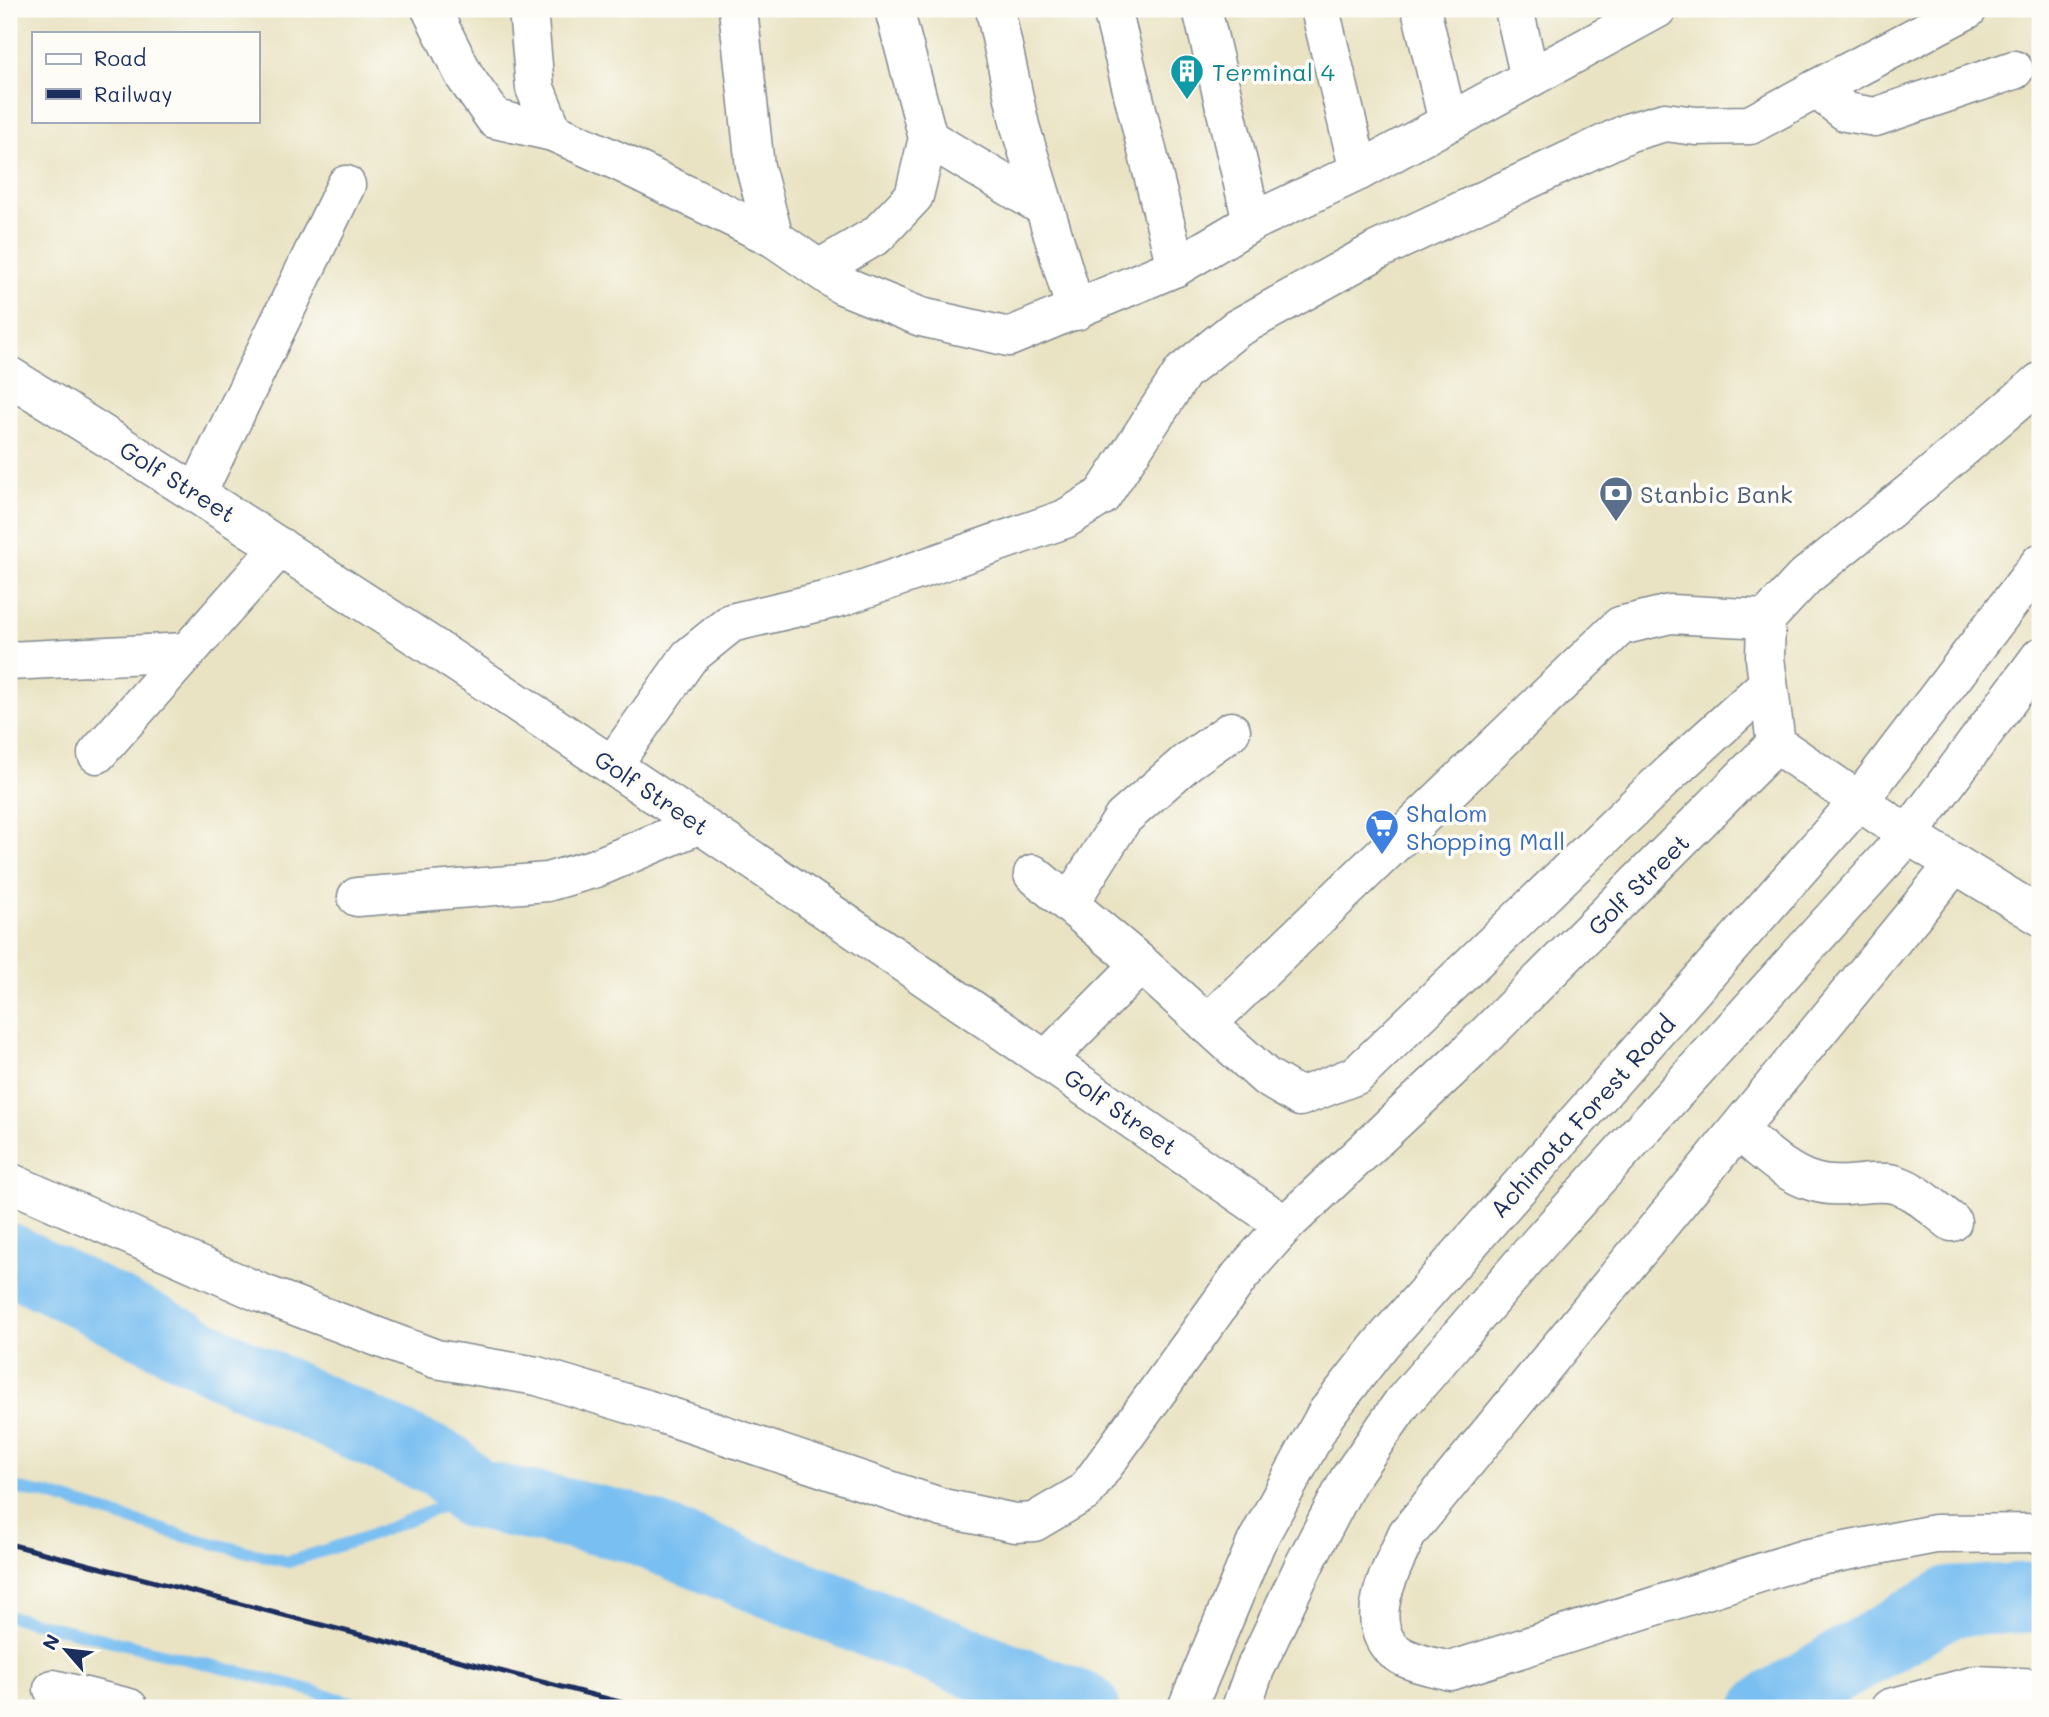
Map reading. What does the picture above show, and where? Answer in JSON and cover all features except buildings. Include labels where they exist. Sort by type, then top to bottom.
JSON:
[{"type":"street","points":[[430,9],[465,77],[495,119],[553,132],[774,238],[842,285],[921,317],[1009,337],[1176,267],[1252,222],[1359,171],[1530,78],[1611,20],[1657,9]]},
{"type":"street","points":[[528,9],[535,88],[553,132]]},
{"type":"street","points":[[738,9],[755,167],[774,238]]},
{"type":"street","points":[[819,269],[877,235],[914,196],[928,138],[894,9]]},
{"type":"street","points":[[995,9],[1020,126],[1042,206],[1076,311]]},
{"type":"street","points":[[1112,9],[1176,267]]},
{"type":"street","points":[[1202,9],[1252,222]]},
{"type":"street","points":[[1320,9],[1359,171]]},
{"type":"street","points":[[1422,9],[1448,122]]},
{"type":"street","points":[[1514,9],[1530,78]]},
{"type":"street","points":[[612,764],[689,657],[731,623],[841,597],[1065,519],[1102,496],[1183,372],[1236,330],[1378,250],[1630,132],[1665,122],[1696,126],[1749,125],[1968,9]]},
{"type":"street","points":[[1816,89],[1846,112],[1875,117],[2014,70]]},
{"type":"street","points":[[928,138],[1042,206]]},
{"type":"street","points":[[197,493],[346,185]]},
{"type":"street","name":"Golf Street","points":[[9,376],[197,493],[612,764],[1285,1224]]},
{"type":"street","points":[[2040,382],[1916,488],[1805,577],[1766,619],[1765,658],[1776,744],[1954,865],[2040,916]]},
{"type":"street","points":[[97,754],[280,547]]},
{"type":"street","name":"Achimota Forest Road","points":[[1187,1708],[1256,1543],[1326,1414],[1380,1345],[1858,802],[2040,562]]},
{"type":"street","points":[[1207,1024],[1620,626],[1670,614],[1766,619]]},
{"type":"street","points":[[9,661],[187,652]]},
{"type":"street","points":[[1241,1708],[1255,1669],[1304,1565],[1349,1479],[1402,1404],[1542,1240],[1908,835],[2040,657]]},
{"type":"street","points":[[1033,874],[1070,902],[1266,1077],[1300,1097],[1357,1075],[1670,773],[1768,684]]},
{"type":"street","points":[[1070,902],[1123,818],[1188,762],[1231,731]]},
{"type":"street","name":"Golf Street","points":[[9,1182],[261,1293],[436,1359],[550,1380],[662,1414],[943,1508],[1015,1523],[1034,1522],[1085,1492],[1112,1458],[1203,1326],[1285,1224],[1469,1052],[1776,744]]},
{"type":"street","points":[[357,897],[547,882],[596,868],[700,824]]},
{"type":"street","points":[[1954,865],[1407,1534],[1382,1596],[1380,1628],[1391,1648],[1409,1658],[1450,1671],[1804,1559],[1935,1534],[2040,1533]]},
{"type":"street","points":[[1046,1060],[1141,964]]},
{"type":"street","points":[[1739,1131],[1784,1167],[1811,1182],[1833,1187],[1889,1183],[1906,1189],[1952,1222]]},
{"type":"street","points":[[1890,1708],[1976,1685],[2040,1688]]},
{"type":"street","points":[[54,1689],[130,1708]]},
{"type":"waterway","points":[[9,1258],[243,1374],[445,1466],[473,1494],[629,1527],[1085,1708]]},
{"type":"waterway","points":[[9,1487],[50,1495],[183,1536],[288,1562],[366,1537],[473,1494]]},
{"type":"waterway","points":[[1768,1708],[1949,1602],[2040,1597]]},
{"type":"waterway","points":[[9,1616],[289,1684],[370,1708]]},
{"type":"railway","points":[[9,1544],[643,1708]]},
{"type":"place","name":"Terminal 4","points":[[1187,101]]},
{"type":"place","name":"Stanbic Bank","points":[[1616,523]]},
{"type":"place","name":"Shalom Shopping Mall","points":[[1382,856]]}]
